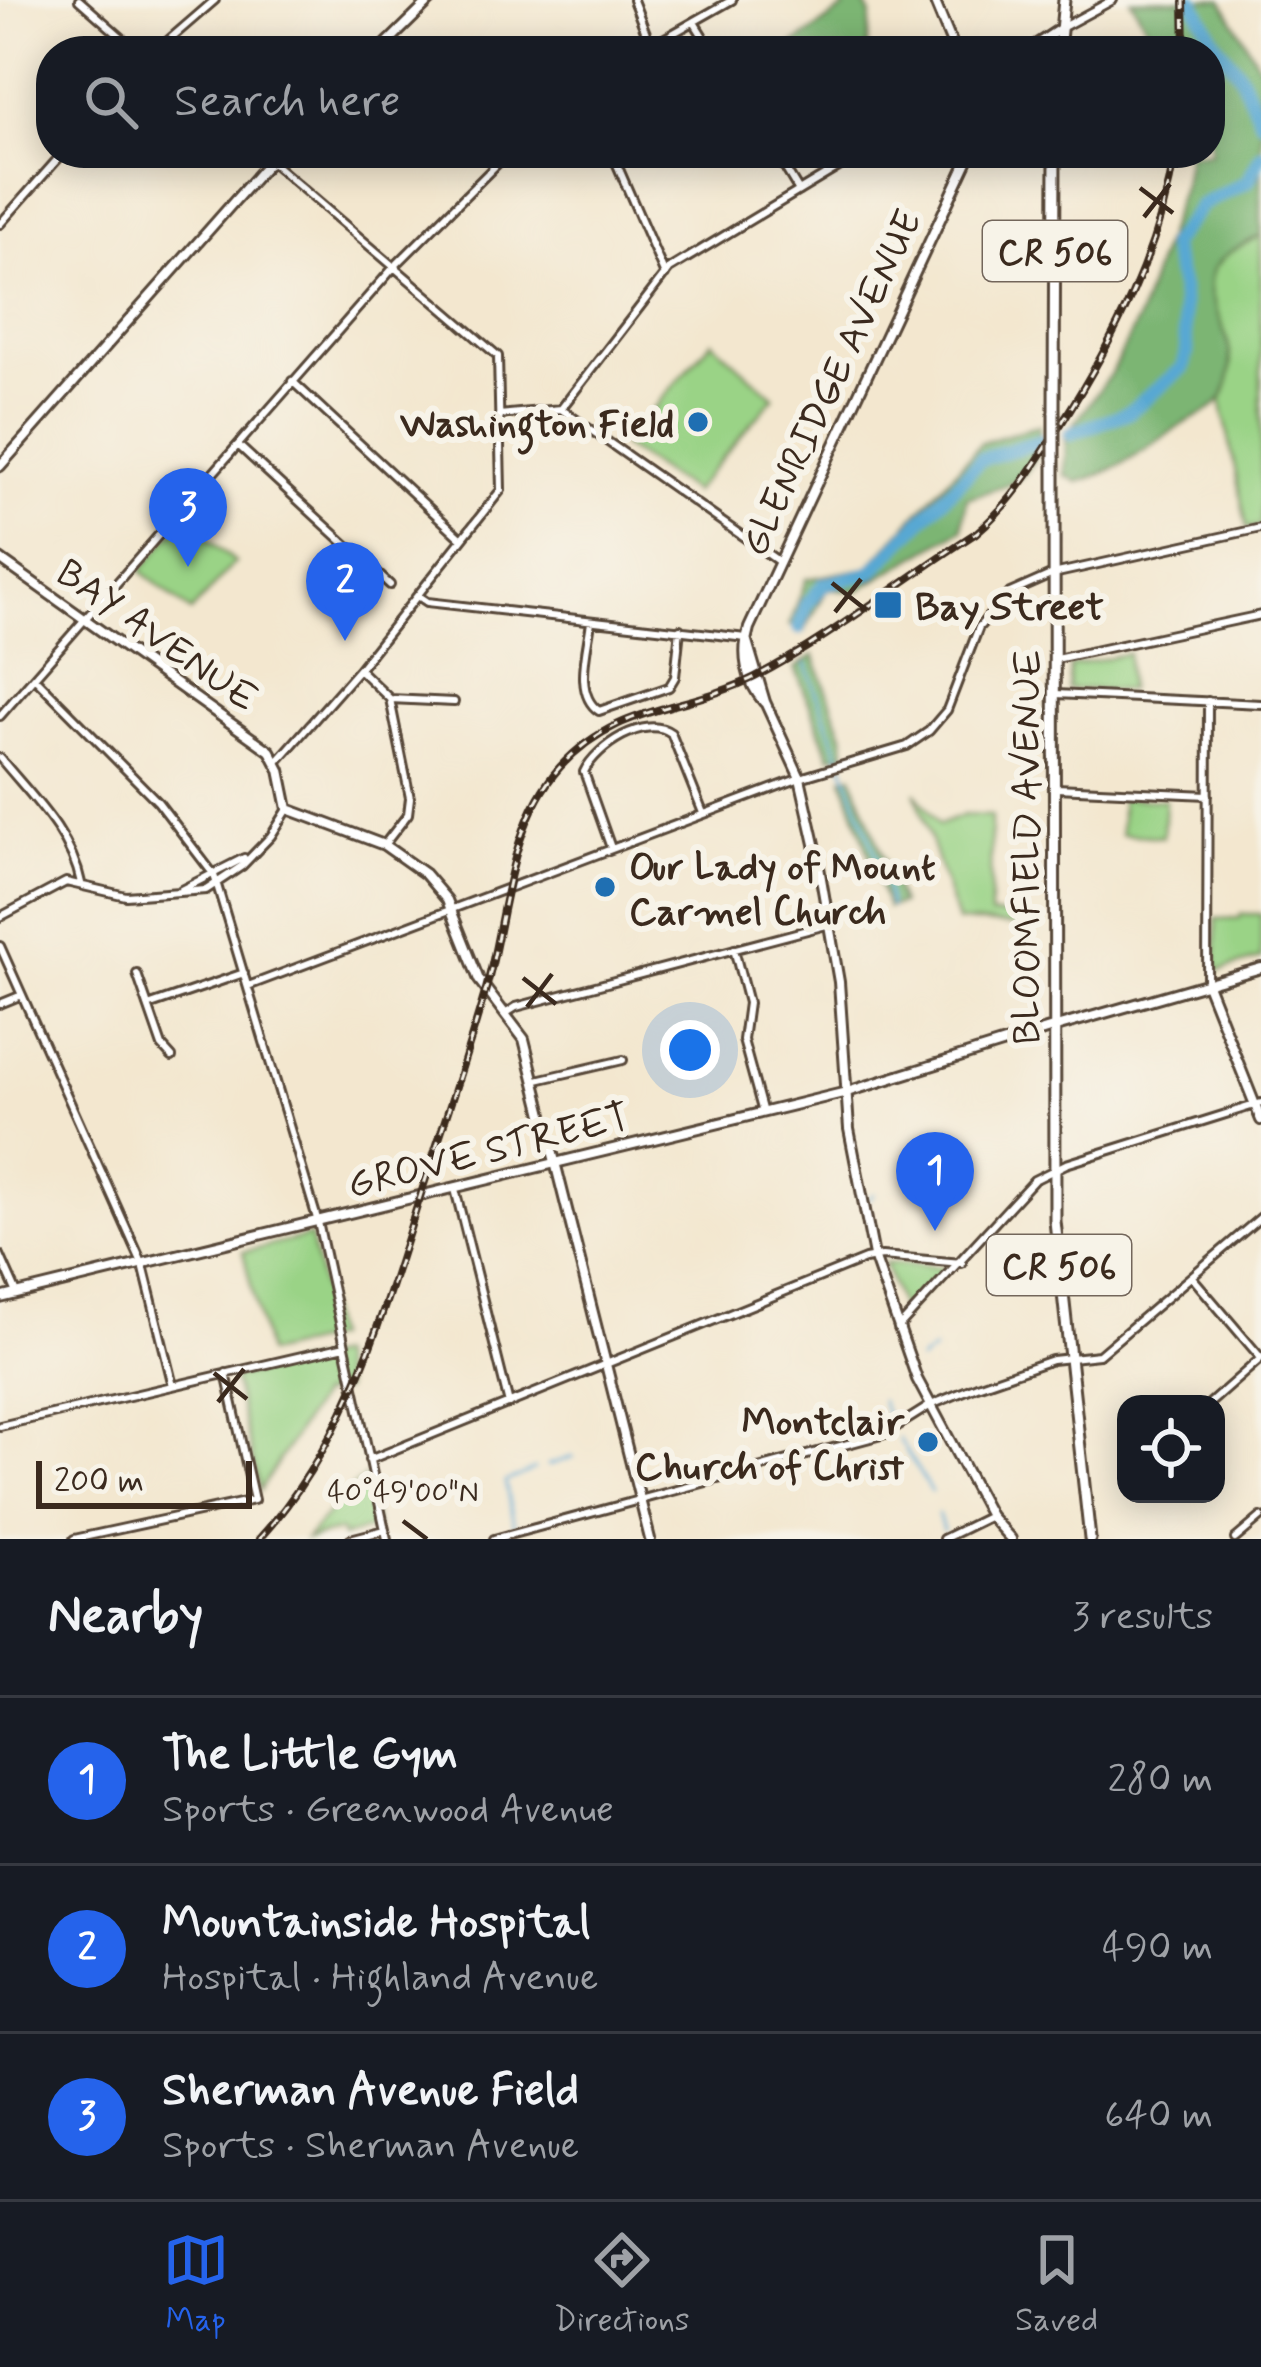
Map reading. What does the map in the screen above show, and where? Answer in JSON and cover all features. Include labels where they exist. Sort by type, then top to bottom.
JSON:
[{"type":"main road","points":[[1060,36],[1064,0]]},
{"type":"main road","name":"BLOOMFIELD AVENUE","points":[[1055,168],[1055,1221],[1090,1539]]},
{"type":"street","points":[[79,0],[120,36]]},
{"type":"street","points":[[173,36],[215,0]]},
{"type":"street","points":[[395,36],[431,0]]},
{"type":"street","points":[[633,0],[643,36]]},
{"type":"street","points":[[668,36],[732,0]]},
{"type":"street","points":[[934,0],[949,36]]},
{"type":"street","points":[[1096,0],[1111,1]]},
{"type":"street","points":[[1049,36],[1111,1]]},
{"type":"street","points":[[694,22],[703,36]]},
{"type":"street","points":[[0,224],[50,168]]},
{"type":"street","points":[[0,466],[258,168]]},
{"type":"street","points":[[180,891],[217,885],[271,836],[288,809],[277,762],[359,669],[501,490],[498,356],[284,168]]},
{"type":"street","points":[[0,716],[394,267],[493,168]]},
{"type":"street","points":[[618,168],[664,274]]},
{"type":"street","points":[[785,168],[799,191]]},
{"type":"street","points":[[561,410],[664,274],[837,168]]},
{"type":"street","name":"GLENRIDGE AVENUE","points":[[746,638],[964,168]]},
{"type":"street","points":[[292,381],[462,539]]},
{"type":"street","points":[[500,415],[561,410],[778,561]]},
{"type":"street","points":[[238,446],[390,585]]},
{"type":"street","points":[[248,986],[800,778],[907,746],[929,731],[953,700],[987,614],[1010,593],[1053,574],[1261,528]]},
{"type":"street","name":"BAY AVENUE","points":[[0,559],[264,746],[277,762]]},
{"type":"street","points":[[418,596],[427,602],[746,638],[765,702],[800,778],[839,982],[859,1190],[874,1256],[898,1328],[932,1405],[990,1516],[1011,1539]]},
{"type":"street","points":[[1056,659],[1261,615]]},
{"type":"street","points":[[591,620],[584,688],[594,708],[606,711],[663,691],[675,676],[680,629]]},
{"type":"street","points":[[359,669],[390,699],[411,803],[384,845]]},
{"type":"street","points":[[35,678],[158,802],[214,875],[318,1222],[386,1534],[350,1539]]},
{"type":"street","points":[[1056,694],[1261,704]]},
{"type":"street","points":[[390,699],[454,702]]},
{"type":"street","points":[[1208,701],[1207,984],[1261,1120]]},
{"type":"street","points":[[611,848],[584,772],[596,754],[647,726],[660,725],[671,733],[704,813]]},
{"type":"street","points":[[0,758],[59,831],[71,850],[81,883]]},
{"type":"street","points":[[1056,788],[1208,795]]},
{"type":"street","points":[[288,809],[384,845],[425,874],[451,909],[479,980],[524,1039],[650,1539]]},
{"type":"street","points":[[0,916],[58,884],[81,883],[126,896],[180,891],[248,857]]},
{"type":"street","points":[[505,1014],[516,1006],[830,924]]},
{"type":"street","points":[[0,946],[143,1265],[173,1386]]},
{"type":"street","points":[[734,949],[748,1003],[743,1040],[763,1112]]},
{"type":"street","name":"GROVE STREET","points":[[0,1298],[847,1092],[1261,968]]},
{"type":"street","points":[[137,974],[162,1046],[172,1057]]},
{"type":"street","points":[[148,1006],[244,974]]},
{"type":"street","points":[[0,1004],[22,994]]},
{"type":"street","points":[[537,1080],[623,1060]]},
{"type":"street","points":[[898,1328],[1028,1186],[1055,1170],[1258,1103]]},
{"type":"street","points":[[455,1189],[509,1404]]},
{"type":"street","points":[[494,1539],[885,1435],[932,1405],[1047,1362],[1091,1358],[1104,1352],[1261,1217]]},
{"type":"street","points":[[0,1256],[17,1293]]},
{"type":"street","points":[[369,1460],[874,1256],[962,1263]]},
{"type":"street","points":[[1192,1276],[1261,1359],[1219,1395]]},
{"type":"street","points":[[0,1426],[345,1346]]},
{"type":"street","points":[[74,1539],[254,1500],[226,1373]]},
{"type":"street","points":[[943,1539],[990,1516]]},
{"type":"street","points":[[1235,1539],[1261,1517]]},
{"type":"green space","points":[[840,0],[862,0],[871,15],[869,36],[806,36],[844,9]]},
{"type":"green space","points":[[1131,0],[1222,0],[1261,69],[1261,236],[1232,251],[1216,266],[1210,281],[1230,351],[1229,378],[1221,399],[1133,458],[1078,482],[1065,475],[1066,436],[1111,373],[1137,322],[1186,168],[1225,168],[1225,36],[1152,36]]},
{"type":"green space","points":[[1261,229],[1261,525],[1247,529],[1193,259]]},
{"type":"green space","name":"Washington Field","points":[[712,341],[774,397],[693,492],[622,446]]},
{"type":"green space","points":[[1039,425],[1029,469],[1010,483],[967,498],[962,529],[857,591],[827,589],[805,630],[790,625],[806,579],[868,568],[981,443]]},
{"type":"green space","points":[[184,519],[235,562],[191,612],[141,571]]},
{"type":"green space","points":[[1128,653],[1128,690],[1068,689],[1070,666]]},
{"type":"green space","points":[[814,655],[844,736],[845,754],[830,756],[795,668]]},
{"type":"green space","points":[[852,775],[901,904],[887,908],[843,778]]},
{"type":"green space","points":[[915,791],[939,825],[964,815],[991,816],[990,915],[1021,916],[1023,926],[957,922]]},
{"type":"green space","points":[[1121,798],[1165,800],[1163,837],[1121,834]]},
{"type":"green space","points":[[1241,914],[1261,914],[1261,959],[1217,971],[1216,919],[1240,918]]},
{"type":"green space","points":[[310,1236],[333,1338],[267,1354],[243,1252]]},
{"type":"green space","points":[[884,1263],[942,1267],[945,1269],[903,1315]]},
{"type":"green space","points":[[337,1355],[344,1390],[320,1395],[260,1490],[233,1378]]},
{"type":"green space","points":[[365,1477],[377,1527],[342,1537],[340,1531],[306,1539],[345,1494]]},
{"type":"waterway","points":[[1193,0],[1212,36]]},
{"type":"waterway","points":[[1225,54],[1261,121]]},
{"type":"waterway","points":[[1070,434],[1129,412],[1183,368],[1187,353],[1181,288],[1170,245],[1201,205],[1248,181],[1261,155]]},
{"type":"waterway","points":[[799,628],[807,604],[824,584],[871,573],[981,459],[1041,441]]},
{"type":"waterway","points":[[806,664],[884,877],[890,907]]},
{"type":"waterway","points":[[869,1199],[874,1194]]},
{"type":"waterway","points":[[919,1361],[934,1350]]},
{"type":"waterway","points":[[881,1401],[890,1425]]},
{"type":"waterway","points":[[899,1439],[931,1492]]},
{"type":"waterway","points":[[548,1465],[573,1457]]},
{"type":"waterway","points":[[514,1525],[505,1482],[534,1469]]},
{"type":"waterway","points":[[938,1514],[943,1530]]},
{"type":"railway","points":[[1184,0],[1185,36]]},
{"type":"railway","points":[[259,1539],[316,1462],[375,1333],[478,1015],[519,844],[543,790],[582,746],[605,731],[755,677],[839,626],[989,521],[1042,454],[1116,328],[1146,261],[1172,168]]},
{"type":"place","name":"Washington Field","points":[[698,422]]},
{"type":"place","name":"Sherman Avenue Field","points":[[188,567]]},
{"type":"place","name":"Bay Street","points":[[888,605]]},
{"type":"place","name":"Mountainside Hospital","points":[[345,641]]},
{"type":"place","name":"Our Lady of Mount Carmel Church","points":[[605,887]]},
{"type":"place","name":"The Little Gym","points":[[935,1231]]},
{"type":"place","name":"Montclair Church of Christ","points":[[928,1442]]}]
